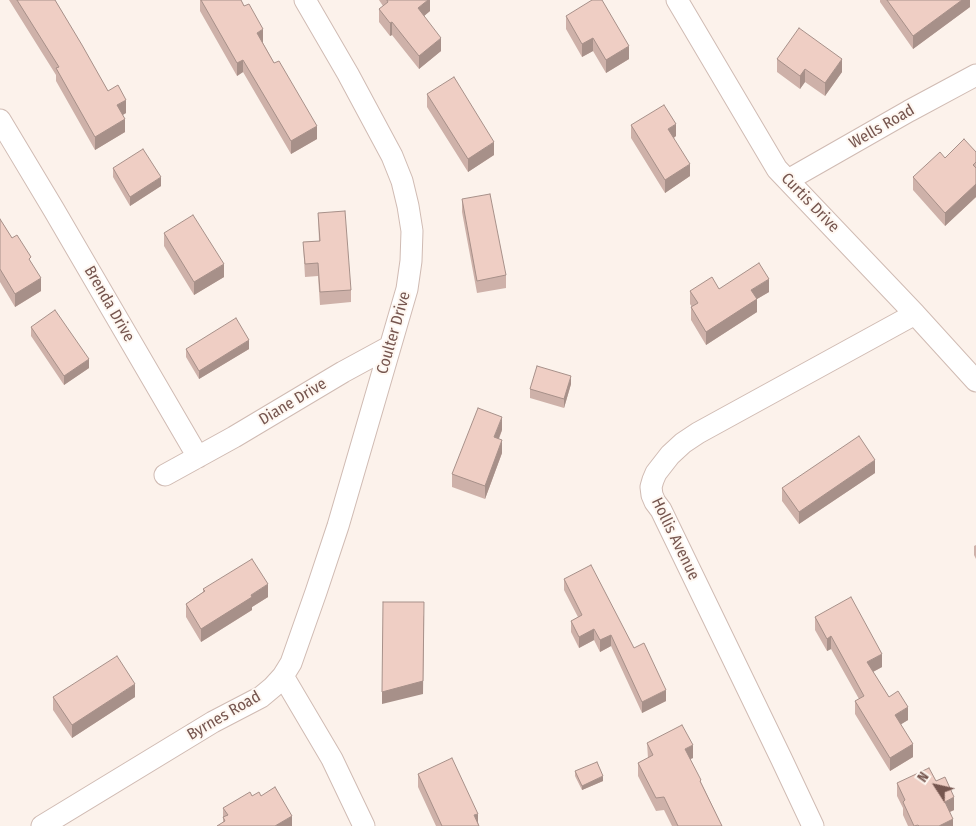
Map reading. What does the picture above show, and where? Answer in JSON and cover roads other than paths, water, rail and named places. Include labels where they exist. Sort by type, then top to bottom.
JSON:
[{"type":"street","name":"Coulter Drive","points":[[283,676],[291,663],[338,526],[407,289],[411,261],[412,231],[402,181],[392,156],[348,74],[305,0]]},
{"type":"street","name":"Curtis Drive","points":[[677,0],[777,169],[976,381]]},
{"type":"street","name":"Wells Road","points":[[788,180],[976,74]]},
{"type":"street","name":"Brenda Drive","points":[[0,120],[198,457]]},
{"type":"street","name":"Hollis Avenue","points":[[812,826],[665,518],[655,502],[651,487],[656,473],[670,455],[698,433],[915,314]]},
{"type":"street","name":"Diane Drive","points":[[198,457],[389,347]]},
{"type":"street","points":[[165,475],[198,457]]},
{"type":"street","points":[[283,676],[332,760],[364,826]]},
{"type":"street","name":"Byrnes Road","points":[[42,826],[213,722],[261,696],[283,676]]}]
